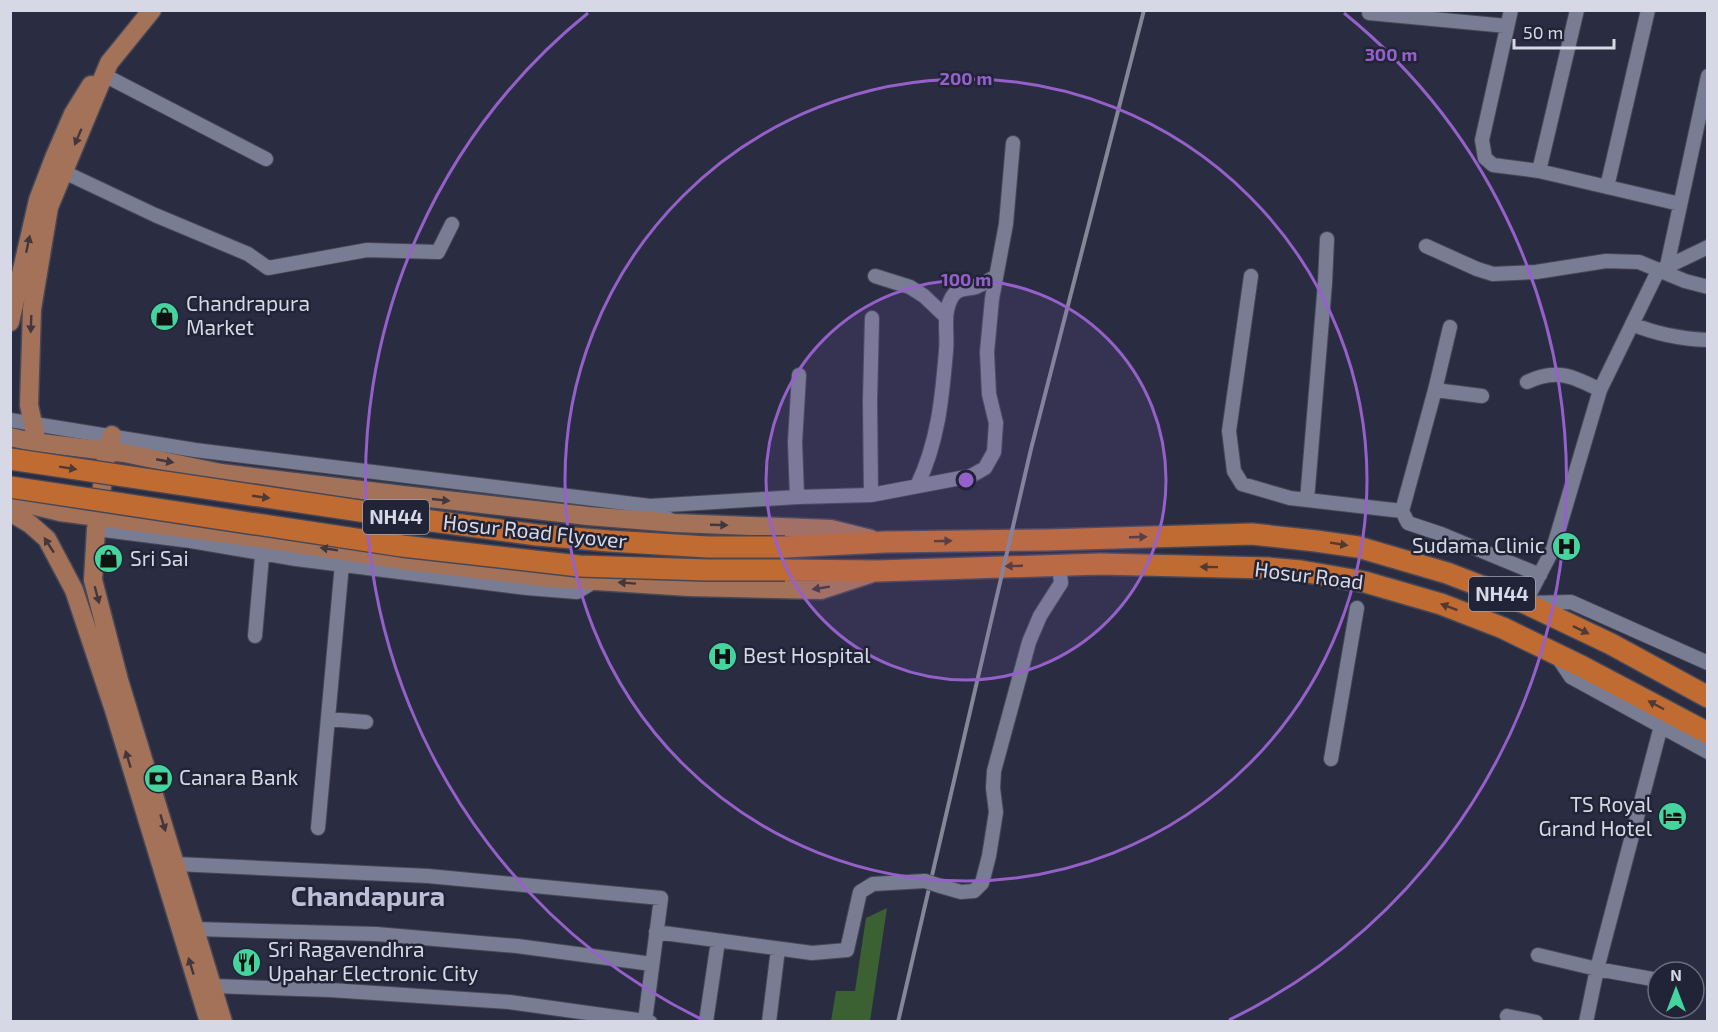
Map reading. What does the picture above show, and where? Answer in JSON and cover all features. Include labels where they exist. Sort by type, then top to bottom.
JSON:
[{"type":"highway","name":"Hosur Road Flyover","points":[[10,459],[387,515],[609,541],[708,547],[785,547],[885,542]]},
{"type":"highway","name":"Hosur Road Flyover","points":[[10,487],[402,546],[579,566],[707,570],[877,571]]},
{"type":"highway","name":"Hosur Road","points":[[885,542],[1262,535],[1358,547],[1447,573],[1525,603],[1611,644],[1707,698]]},
{"type":"highway","name":"Hosur Road","points":[[877,571],[1100,564],[1268,568],[1365,582],[1441,604],[1503,628],[1707,734]]},
{"type":"main road","points":[[10,322],[38,200],[77,106],[87,90],[152,10]]},
{"type":"main road","points":[[37,443],[28,405],[32,309],[49,207],[106,69]]},
{"type":"main road","points":[[10,437],[37,443],[110,443],[229,474],[675,524],[831,529],[885,542]]},
{"type":"main road","points":[[110,443],[97,523],[93,580],[209,1022]]},
{"type":"main road","points":[[221,533],[229,474]]},
{"type":"main road","points":[[10,500],[97,523],[221,533],[263,546],[550,578],[689,587],[821,590],[877,571]]},
{"type":"main road","points":[[10,512],[30,524],[46,538],[74,590],[169,868],[195,929],[223,1022]]},
{"type":"street","points":[[1511,10],[1482,140],[1485,158],[1493,165],[1539,171],[1680,204]]},
{"type":"street","points":[[1539,171],[1577,10]]},
{"type":"street","points":[[1607,187],[1648,10]]},
{"type":"street","points":[[1370,13],[1508,26]]},
{"type":"street","points":[[106,69],[266,159]]},
{"type":"street","points":[[1707,76],[1680,204],[1662,268],[1600,390],[1553,549],[1525,603],[1571,602],[1707,663]]},
{"type":"street","points":[[10,420],[32,423],[110,443],[204,451],[650,506],[871,495],[971,476],[985,468],[994,452],[996,423],[989,394],[987,352],[996,276],[1006,224],[1013,144]]},
{"type":"street","points":[[64,172],[155,215],[248,254],[268,268],[367,250],[438,252],[452,224]]},
{"type":"street","points":[[1307,500],[1327,239]]},
{"type":"street","points":[[1426,246],[1493,274],[1536,272],[1606,261],[1639,262],[1662,268],[1685,281],[1707,287]]},
{"type":"street","points":[[1662,268],[1707,247]]},
{"type":"street","points":[[874,276],[910,287],[924,296],[945,316]]},
{"type":"street","points":[[916,486],[927,464],[938,427],[947,346],[945,316],[952,296],[960,288],[973,288],[996,276]]},
{"type":"street","points":[[1251,276],[1228,431],[1234,471],[1242,484],[1290,498],[1402,511]]},
{"type":"street","points":[[871,495],[872,318]]},
{"type":"street","points":[[1632,324],[1646,330],[1686,339],[1707,340]]},
{"type":"street","points":[[1450,327],[1402,511],[1408,523],[1441,534],[1540,575]]},
{"type":"street","points":[[797,497],[795,442],[799,375]]},
{"type":"street","points":[[1527,382],[1542,375],[1564,375],[1584,381],[1600,390]]},
{"type":"street","points":[[1435,390],[1482,396]]},
{"type":"street","points":[[650,506],[675,524]]},
{"type":"street","points":[[97,523],[191,541],[263,546],[342,564],[527,588],[577,592],[595,581]]},
{"type":"street","points":[[255,636],[263,546]]},
{"type":"street","points":[[318,828],[342,564]]},
{"type":"street","points":[[656,932],[812,954],[847,950],[860,892],[873,884],[925,881],[961,892],[974,891],[982,883],[989,856],[996,812],[993,788],[994,771],[1029,642],[1040,616],[1061,583],[1059,565]]},
{"type":"street","points":[[1330,759],[1357,608]]},
{"type":"street","points":[[1556,654],[1571,677],[1707,753]]},
{"type":"street","points":[[328,719],[366,722]]},
{"type":"street","points":[[1586,1022],[1597,969],[1661,726]]},
{"type":"street","points":[[169,868],[428,876],[660,898],[648,1021],[509,1002],[330,990],[213,986]]},
{"type":"street","points":[[195,929],[388,935],[517,945],[652,964]]},
{"type":"street","points":[[706,1022],[718,941]]},
{"type":"street","points":[[769,1022],[778,949]]},
{"type":"street","points":[[1538,955],[1646,978]]},
{"type":"street","points":[[1507,1016],[1536,1022]]},
{"type":"green space","points":[[887,908],[870,1021],[831,1021],[836,991],[855,991],[866,918]]},
{"type":"railway","points":[[898,1022],[1031,449],[1144,10]]},
{"type":"place","name":"Chandrapura Market","points":[[165,316]]},
{"type":"place","name":"Sudama Clinic","points":[[1566,546]]},
{"type":"place","name":"Sri Sai","points":[[109,559]]},
{"type":"place","name":"Best Hospital","points":[[722,656]]},
{"type":"place","name":"Canara Bank","points":[[158,778]]},
{"type":"place","name":"TS Royal Grand Hotel","points":[[1673,817]]},
{"type":"place","name":"Sri Ragavendhra Upahar Electronic City","points":[[247,962]]},
{"type":"district","name":"Chandapura","points":[[368,897]]}]
